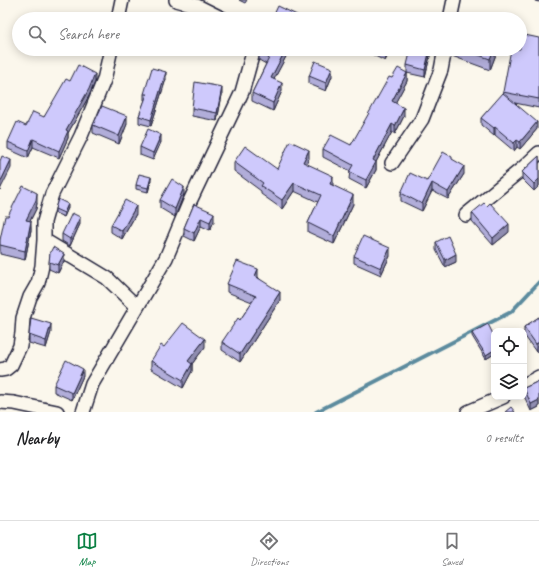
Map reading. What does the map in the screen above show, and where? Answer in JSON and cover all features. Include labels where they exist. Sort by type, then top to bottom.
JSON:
[{"type":"street","points":[[119,12],[122,0]]},
{"type":"street","points":[[176,0],[196,6],[209,12]]},
{"type":"street","points":[[451,12],[454,0]]},
{"type":"street","points":[[0,370],[6,369],[10,365],[20,346],[23,318],[30,297],[38,283],[42,266],[44,222],[52,194],[81,136],[104,80],[109,56]]},
{"type":"street","points":[[83,412],[92,384],[166,258],[190,201],[242,92],[252,56]]},
{"type":"street","points":[[392,163],[422,119],[441,70],[444,56]]},
{"type":"street","points":[[466,215],[539,153]]},
{"type":"street","points":[[44,240],[107,278],[137,307]]},
{"type":"street","points":[[527,384],[539,377]]},
{"type":"street","points":[[468,412],[496,400]]},
{"type":"street","points":[[0,402],[14,403],[57,412]]},
{"type":"building","points":[[278,6],[291,12],[275,12]]},
{"type":"building","points":[[527,35],[539,38],[539,99],[503,92],[510,56],[527,56]]},
{"type":"building","points":[[266,56],[282,56],[271,78],[282,83],[273,103],[252,93],[269,58]]},
{"type":"building","points":[[409,56],[428,56],[425,70],[407,65]]},
{"type":"building","points":[[482,56],[491,56],[490,59]]},
{"type":"building","points":[[315,61],[332,68],[326,83],[309,76]]},
{"type":"building","points":[[78,65],[95,74],[89,89],[66,130],[68,131],[59,151],[33,139],[28,151],[8,142],[17,122],[26,126],[33,112],[44,117],[66,79],[70,81]]},
{"type":"building","points":[[152,68],[166,72],[151,120],[139,116],[147,94],[144,94]]},
{"type":"building","points":[[398,68],[407,73],[392,101],[404,108],[395,126],[392,124],[373,160],[376,162],[366,180],[349,172],[353,165],[323,149],[331,135],[351,145],[389,77],[392,78]]},
{"type":"building","points":[[195,82],[222,87],[217,113],[192,108]]},
{"type":"building","points":[[503,93],[537,122],[520,142],[517,140],[514,143],[495,127],[494,128],[481,118]]},
{"type":"building","points":[[102,106],[127,116],[119,136],[93,125]]},
{"type":"building","points":[[148,129],[161,135],[153,153],[140,147]]},
{"type":"building","points":[[290,141],[309,150],[303,162],[333,176],[330,184],[353,195],[334,236],[308,223],[321,195],[294,183],[282,200],[261,186],[263,183],[234,162],[245,146],[277,169]]},
{"type":"building","points":[[443,152],[464,166],[448,192],[432,183],[422,204],[401,193],[410,173],[427,181]]},
{"type":"building","points":[[2,156],[11,160],[0,183],[0,161]]},
{"type":"building","points":[[539,156],[539,179],[534,184],[522,172]]},
{"type":"building","points":[[139,174],[151,177],[148,188],[136,185]]},
{"type":"building","points":[[172,179],[184,187],[175,209],[160,200]]},
{"type":"building","points":[[23,186],[37,193],[36,200],[26,220],[31,221],[25,251],[0,245],[5,216],[8,216]]},
{"type":"building","points":[[58,199],[68,204],[64,213],[55,209]]},
{"type":"building","points":[[125,200],[136,206],[122,231],[111,225]]},
{"type":"building","points":[[484,203],[487,206],[490,203],[509,224],[493,238],[472,213]]},
{"type":"building","points":[[194,204],[214,213],[210,222],[201,218],[194,233],[184,228]]},
{"type":"building","points":[[72,213],[80,217],[70,239],[62,234]]},
{"type":"building","points":[[363,236],[390,248],[381,268],[354,256]]},
{"type":"building","points":[[448,236],[456,254],[445,260],[436,242]]},
{"type":"building","points":[[53,247],[64,254],[58,265],[49,262],[50,253]]},
{"type":"building","points":[[237,261],[258,269],[255,276],[280,292],[240,354],[222,342],[238,318],[240,320],[256,296],[227,284]]},
{"type":"building","points":[[539,317],[539,342],[536,344],[527,331],[527,328],[524,327]]},
{"type":"building","points":[[31,318],[51,324],[46,341],[29,335]]},
{"type":"building","points":[[183,323],[205,339],[188,361],[192,364],[183,380],[151,361],[161,345],[164,347]]},
{"type":"building","points":[[488,324],[491,330],[491,352],[486,355],[472,333]]},
{"type":"building","points":[[66,360],[83,369],[72,393],[54,385]]},
{"type":"building","points":[[539,381],[539,400],[531,404],[527,395],[527,387]]},
{"type":"building","points":[[511,407],[515,412],[505,412]]},
{"type":"waterway","points":[[316,412],[511,312],[539,282]]}]
